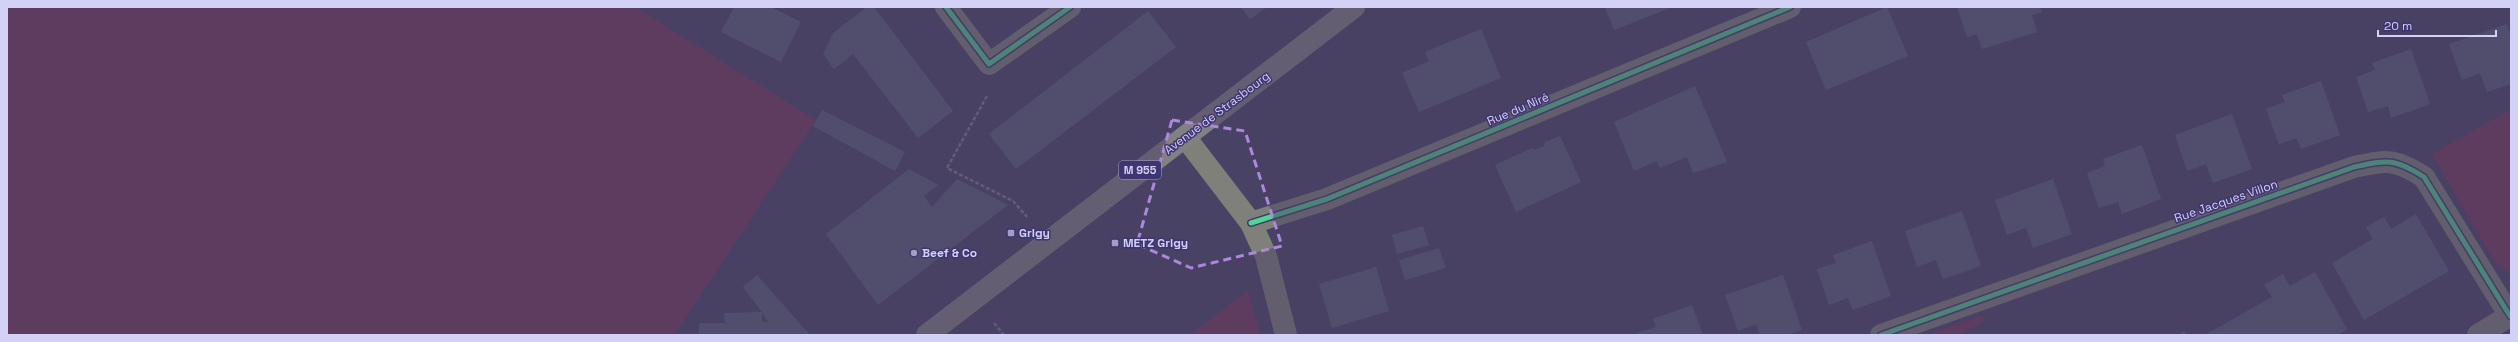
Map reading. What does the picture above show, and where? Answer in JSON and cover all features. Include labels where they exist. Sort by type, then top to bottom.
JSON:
[{"type":"main road","name":"Avenue de Strasbourg","points":[[927,335],[1047,241],[1354,7]]},
{"type":"street","points":[[946,7],[988,64],[1070,7]]},
{"type":"street","name":"Rue du Niré","points":[[1251,223],[1328,199],[1790,7]]},
{"type":"street","points":[[1184,137],[1251,223],[1266,256],[1286,335]]},
{"type":"street","name":"Rue Jacques Villon","points":[[1881,335],[2354,166],[2388,160],[2407,166],[2424,177],[2510,316]]},
{"type":"street","points":[[2478,335],[2510,316]]},
{"type":"path","points":[[997,58],[990,90],[947,168],[1013,201],[1047,241]]},
{"type":"highlighted area","points":[[1172,120],[1245,131],[1282,246],[1191,268],[1137,244]]},
{"type":"shaded area","points":[[7,7],[635,7],[816,120],[674,335],[7,335]]},
{"type":"shaded area","points":[[2511,109],[2510,272],[2496,265],[2432,154]]},
{"type":"shaded area","points":[[1248,290],[1260,335],[1190,335]]},
{"type":"shaded area","points":[[1983,315],[1986,320],[1959,335],[1927,335]]},
{"type":"building","points":[[734,7],[771,7],[801,22],[781,62],[721,32]]},
{"type":"building","points":[[867,7],[874,7],[953,111],[918,138],[853,54],[834,69],[823,54],[833,33]]},
{"type":"building","points":[[1241,7],[1267,7],[1250,19]]},
{"type":"building","points":[[1605,7],[1672,7],[1614,30]]},
{"type":"building","points":[[1887,7],[1908,56],[1826,90],[1806,42]]},
{"type":"building","points":[[1957,7],[2040,7],[2042,12],[2032,15],[2037,32],[1982,49],[1977,34],[1967,37]]},
{"type":"building","points":[[1148,11],[1176,47],[1016,169],[989,134]]},
{"type":"building","points":[[2507,24],[2511,37],[2511,84],[2487,92],[2480,73],[2462,80],[2449,44]]},
{"type":"building","points":[[1481,29],[1501,78],[1419,112],[1402,73],[1429,61],[1425,52]]},
{"type":"building","points":[[2411,49],[2430,104],[2391,118],[2388,106],[2368,112],[2356,77],[2375,70],[2372,63]]},
{"type":"building","points":[[2321,81],[2340,135],[2301,149],[2297,138],[2279,144],[2266,109],[2285,102],[2282,95]]},
{"type":"building","points":[[1695,86],[1727,162],[1693,173],[1687,157],[1660,168],[1657,161],[1634,171],[1614,122]]},
{"type":"building","points":[[822,110],[905,152],[895,171],[813,126]]},
{"type":"building","points":[[2232,114],[2252,169],[2213,183],[2206,164],[2187,171],[2175,135]]},
{"type":"building","points":[[1560,136],[1581,182],[1516,212],[1495,165],[1532,148],[1534,150],[1544,146],[1545,142]]},
{"type":"building","points":[[2142,145],[2161,199],[2122,214],[2118,202],[2099,208],[2087,173],[2105,166],[2103,159]]},
{"type":"building","points":[[909,169],[938,185],[924,196],[932,207],[957,179],[1008,205],[878,305],[826,234]]},
{"type":"building","points":[[2053,179],[2072,234],[2033,248],[2026,228],[2007,235],[1995,200]]},
{"type":"building","points":[[1962,211],[1981,266],[1943,279],[1936,260],[1917,267],[1905,231]]},
{"type":"building","points":[[2416,214],[2449,271],[2364,320],[2332,263],[2373,239],[2366,227],[2384,217],[2391,229]]},
{"type":"building","points":[[1423,226],[1429,245],[1397,254],[1392,235]]},
{"type":"building","points":[[1872,241],[1891,296],[1853,310],[1848,298],[1829,305],[1817,269],[1836,263],[1833,255]]},
{"type":"building","points":[[1439,248],[1446,268],[1405,280],[1399,260]]},
{"type":"building","points":[[1376,267],[1389,311],[1332,328],[1319,284]]},
{"type":"building","points":[[2315,272],[2347,329],[2337,335],[2205,335],[2272,297],[2264,285],[2283,274],[2290,286]]},
{"type":"building","points":[[757,275],[810,335],[699,335],[699,323],[725,323],[724,313],[762,312],[743,287]],"holes":[[[762,312],[768,322],[762,322]]]},
{"type":"building","points":[[1783,275],[1802,330],[1787,335],[1760,335],[1756,324],[1738,331],[1725,295]]},
{"type":"building","points":[[1692,305],[1703,335],[1638,335],[1637,333],[1656,327],[1653,319]]},
{"type":"building","points":[[2184,331],[2187,335],[2177,335]]},
{"type":"cycle path","points":[[946,7],[989,64],[1070,7]]},
{"type":"cycle path","points":[[1251,223],[1327,199],[1790,7]]},
{"type":"cycle path","points":[[1881,335],[2354,167],[2383,162],[2390,162],[2405,166],[2424,177],[2510,316]]},
{"type":"place","name":"Grigy","points":[[1011,233]]},
{"type":"place","name":"METZ Grigy","points":[[1115,243]]},
{"type":"place","name":"Beef & Co","points":[[914,253]]}]
